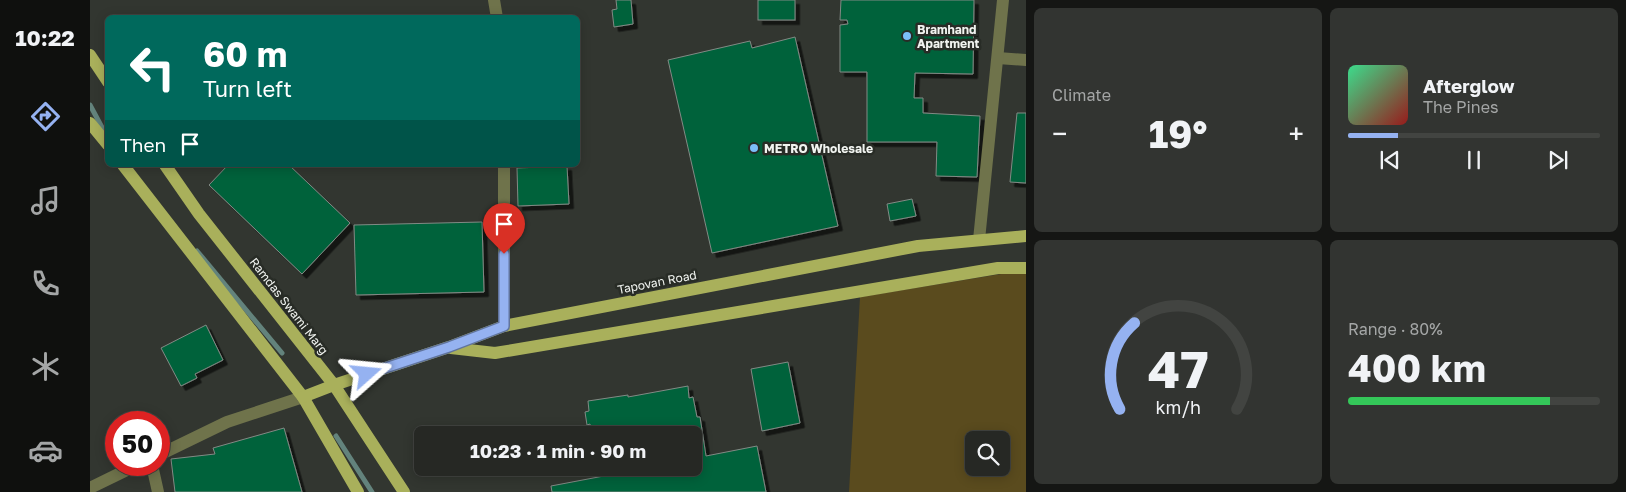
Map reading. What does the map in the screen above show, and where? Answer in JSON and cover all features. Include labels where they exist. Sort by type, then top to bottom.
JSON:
[{"type":"main road","points":[[90,55],[105,78]]},
{"type":"main road","points":[[90,123],[105,141]]},
{"type":"main road","points":[[125,167],[303,397],[358,492]]},
{"type":"main road","name":"Ramdas Swami Marg","points":[[166,167],[199,214],[334,385],[404,492]]},
{"type":"main road","name":"Tapovan Road","points":[[303,397],[504,326],[918,246],[1026,236]]},
{"type":"main road","points":[[449,347],[495,353],[998,268],[1026,268]]},
{"type":"street","points":[[494,0],[496,15]]},
{"type":"street","points":[[979,240],[1003,0]]},
{"type":"street","points":[[998,58],[1026,60]]},
{"type":"street","points":[[504,167],[504,326]]},
{"type":"street","points":[[170,450],[227,422],[303,397]]},
{"type":"street","points":[[90,488],[115,476]]},
{"type":"street","points":[[154,476],[158,492]]},
{"type":"shaded area","points":[[1026,270],[1026,492],[849,492],[860,297]]},
{"type":"building","points":[[616,0],[631,0],[633,24],[614,27],[612,10],[617,9]]},
{"type":"building","points":[[758,0],[795,0],[795,20],[758,20]]},
{"type":"building","points":[[841,0],[974,0],[973,74],[915,73],[914,98],[923,98],[923,113],[980,116],[977,177],[936,176],[937,142],[867,142],[867,72],[840,72],[840,25],[848,24],[847,20],[840,20]]},
{"type":"building","name":"METRO Wholesale","points":[[795,37],[838,226],[712,253],[668,60],[750,41],[752,48]]},
{"type":"building","points":[[1017,113],[1026,113],[1026,183],[1010,182]]},
{"type":"building","points":[[226,167],[291,167],[350,223],[302,274],[209,185]]},
{"type":"building","points":[[567,167],[569,204],[518,206],[517,168]]},
{"type":"building","points":[[912,199],[916,216],[890,221],[887,204]]},
{"type":"building","points":[[482,222],[484,292],[356,295],[354,225]]},
{"type":"building","points":[[206,325],[223,360],[195,374],[197,378],[181,386],[161,348]]},
{"type":"building","points":[[788,362],[800,423],[762,431],[751,369]]},
{"type":"building","points":[[688,386],[689,398],[693,397],[697,417],[700,417],[701,426],[587,425],[585,412],[589,411],[588,401],[628,395],[628,397]]},
{"type":"building","points":[[284,428],[302,492],[175,492],[171,459],[215,454],[213,448]]},
{"type":"building","points":[[702,430],[706,456],[757,446],[766,492],[552,492],[551,486],[604,476],[702,476]]},
{"type":"waterway","points":[[90,105],[105,133]]},
{"type":"waterway","points":[[197,251],[282,353]]},
{"type":"waterway","points":[[336,436],[372,492]]},
{"type":"place","name":"Bramhand Apartment","points":[[907,36]]},
{"type":"place","name":"METRO Wholesale","points":[[754,148]]},
{"type":"route","points":[[367,374],[449,347],[504,326],[504,254]]}]
